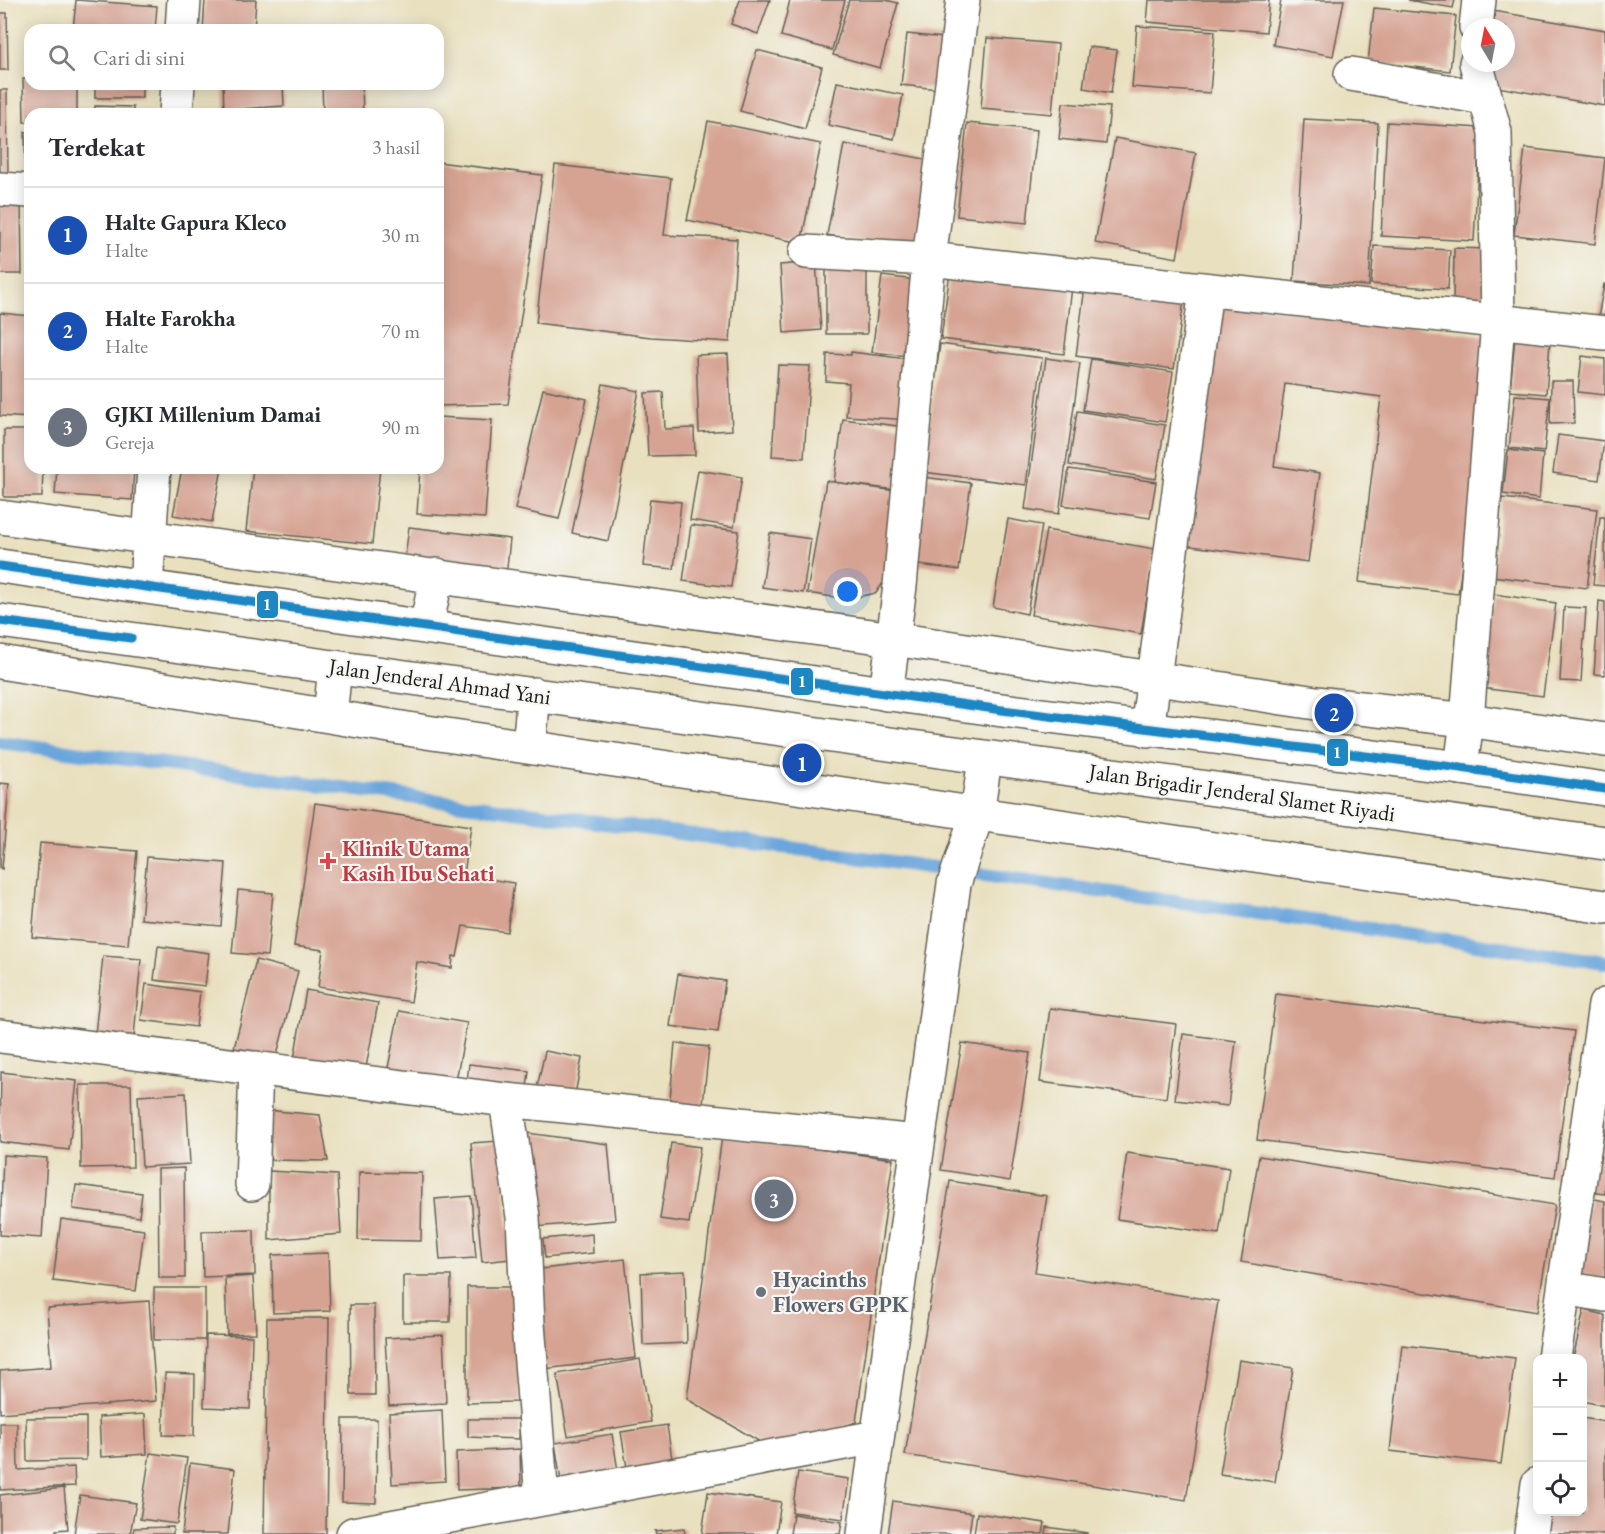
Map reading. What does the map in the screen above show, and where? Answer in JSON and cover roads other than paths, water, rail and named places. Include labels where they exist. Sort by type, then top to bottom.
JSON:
[{"type":"main road","points":[[182,24],[184,0]]},
{"type":"main road","points":[[886,694],[894,639],[929,259],[963,0]]},
{"type":"main road","points":[[1477,18],[1479,0]]},
{"type":"main road","points":[[1461,768],[1467,720],[1498,322],[1495,132],[1478,72]]},
{"type":"main road","points":[[1351,74],[1484,98]]},
{"type":"main road","points":[[176,108],[178,90]]},
{"type":"main road","points":[[0,189],[24,191]]},
{"type":"main road","points":[[806,252],[929,259],[1605,333]]},
{"type":"main road","points":[[1147,730],[1206,290]]},
{"type":"main road","points":[[146,586],[154,474]]},
{"type":"main road","points":[[0,517],[894,639],[1316,703],[1467,720],[1605,740]]},
{"type":"main road","points":[[0,566],[886,694],[1147,730],[1461,768],[1605,789]]},
{"type":"main road","points":[[426,627],[437,575]]},
{"type":"main road","name":"Jalan Jenderal Ahmad Yani","points":[[0,621],[335,666],[879,744]]},
{"type":"main road","points":[[84,674],[89,632]]},
{"type":"main road","points":[[0,662],[974,821],[1605,907]]},
{"type":"main road","points":[[330,716],[335,666]]},
{"type":"main road","points":[[529,747],[534,694]]},
{"type":"main road","name":"Jalan Brigadir Jenderal Slamet Riyadi","points":[[879,744],[1299,799],[1605,843]]},
{"type":"main road","points":[[864,1534],[954,884],[974,821],[985,759]]},
{"type":"main road","points":[[1555,1354],[1605,1005]]},
{"type":"main road","points":[[0,1036],[506,1100],[917,1142]]},
{"type":"main road","points":[[252,1184],[256,1068]]},
{"type":"main road","points":[[506,1100],[523,1217],[528,1324],[542,1499]]},
{"type":"main road","points":[[1564,1288],[1605,1295]]},
{"type":"main road","points":[[353,1534],[877,1437]]},
{"type":"main road","points":[[1531,1534],[1534,1516]]},
{"type":"waterway","points":[[0,742],[820,852],[1605,962]]},
{"type":"place","name":"Halte Farokha","points":[[1334,713]]},
{"type":"place","name":"Halte Gapura Kleco","points":[[802,763]]},
{"type":"place","name":"Klinik Utama Kasih Ibu Sehati","points":[[328,861]]},
{"type":"place","name":"GJKI Millenium Damai","points":[[774,1199]]},
{"type":"place","name":"Hyacinths Flowers GPPK","points":[[761,1292]]}]
